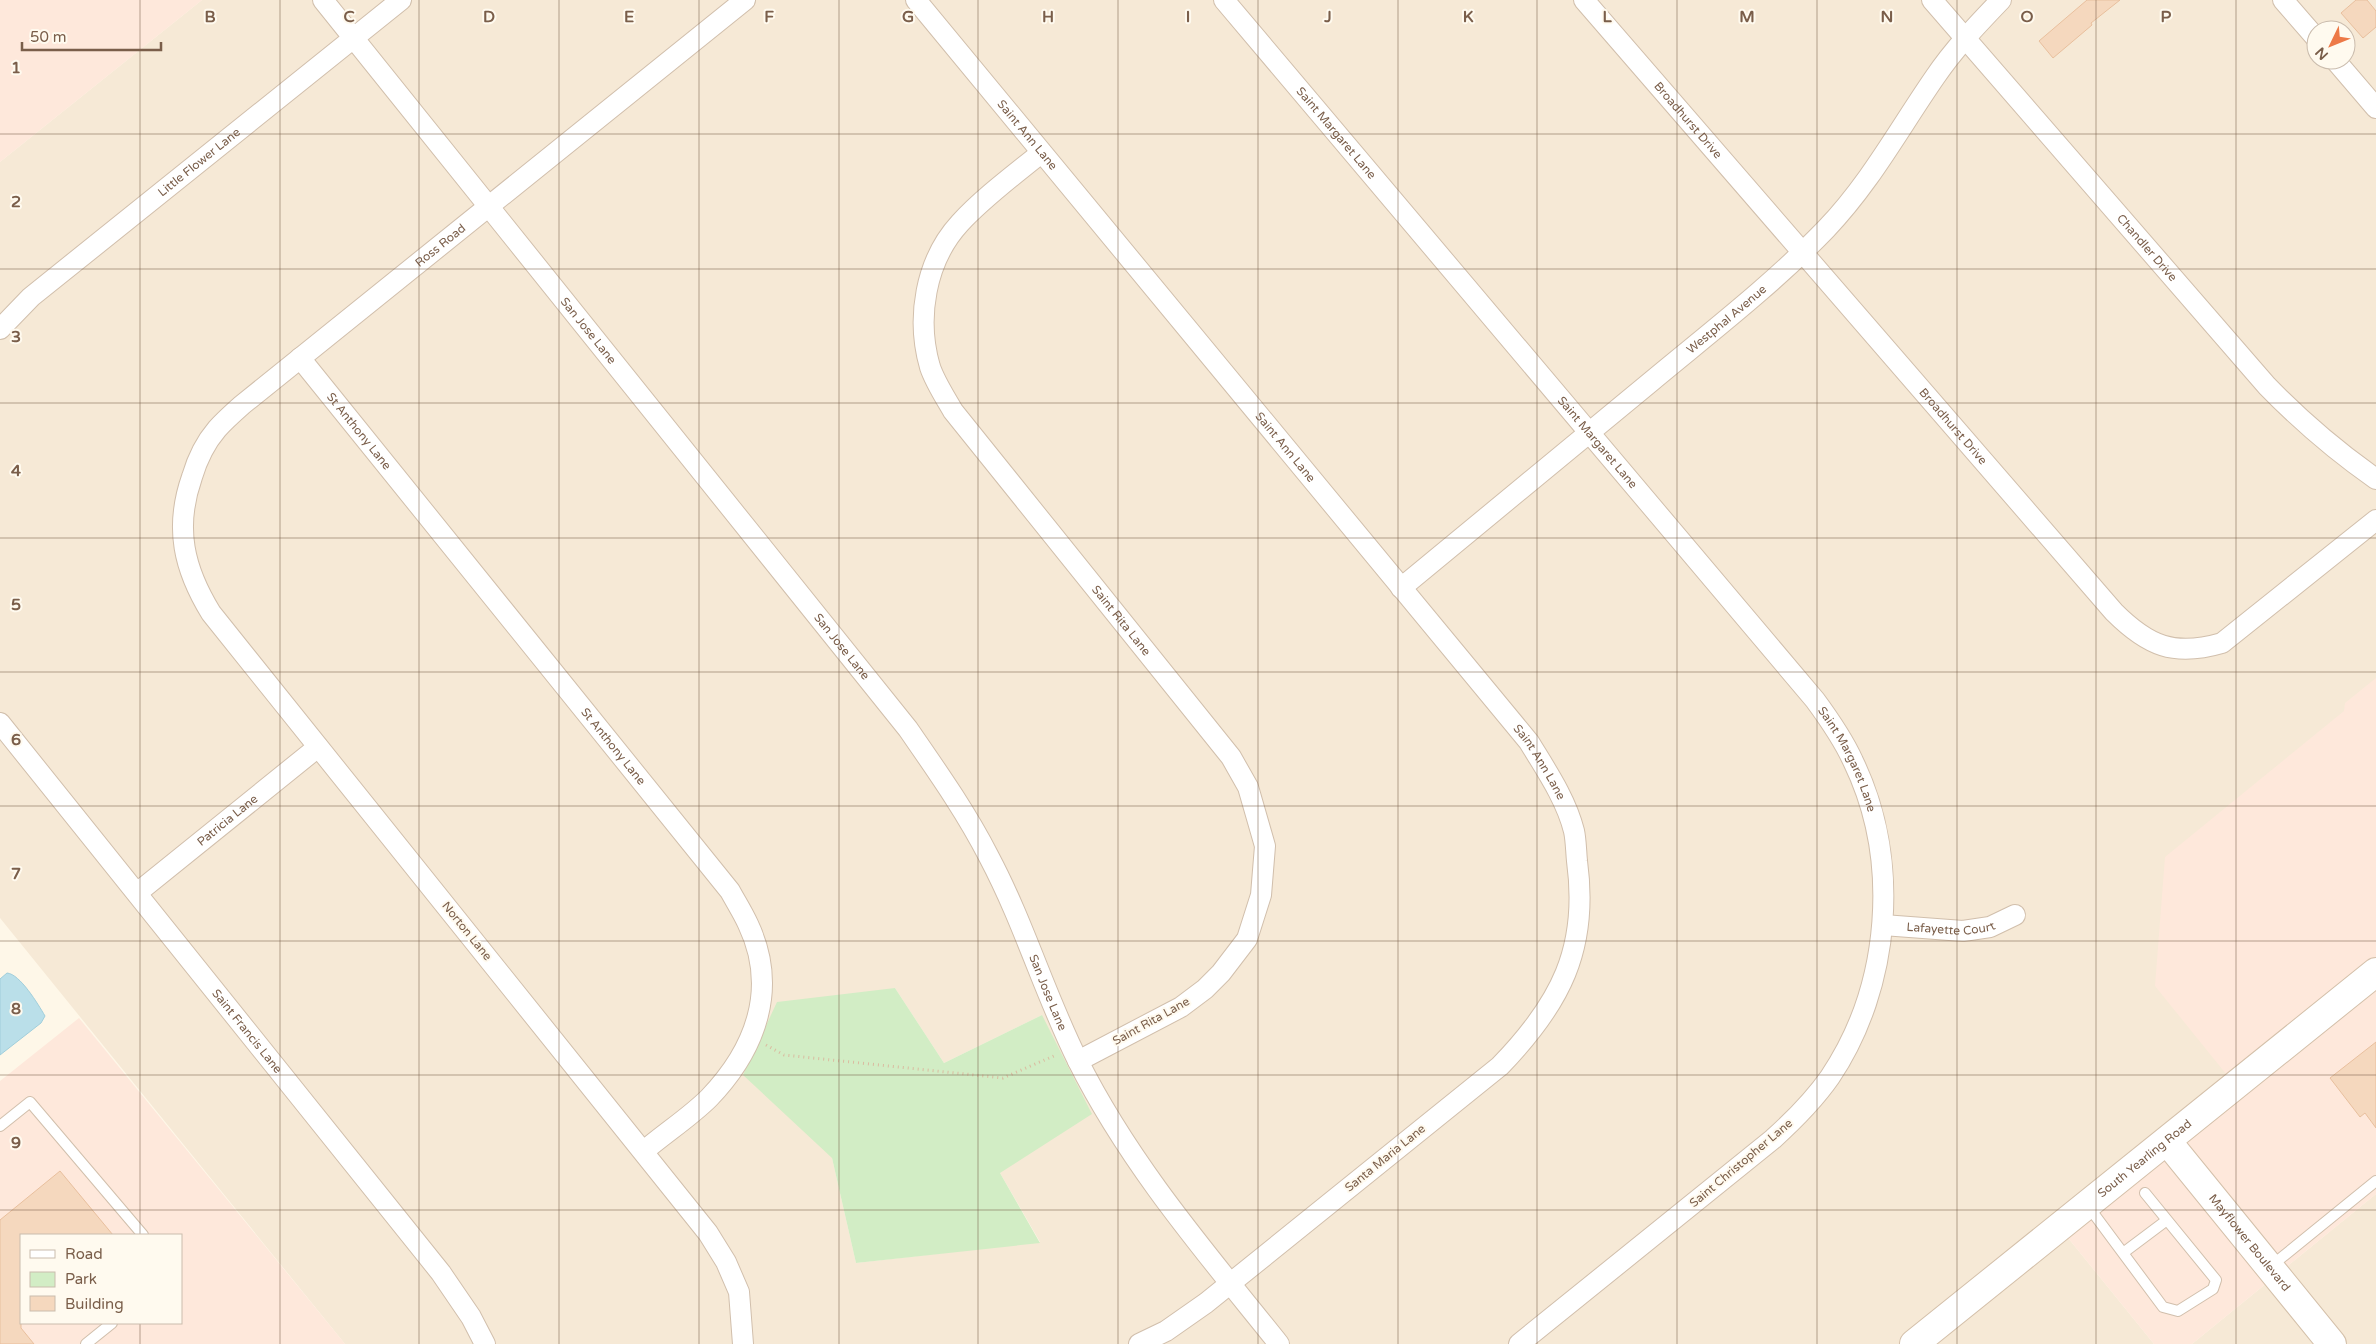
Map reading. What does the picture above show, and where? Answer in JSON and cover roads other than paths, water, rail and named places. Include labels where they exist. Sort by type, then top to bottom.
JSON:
[{"type":"street","name":"San Jose Lane","points":[[323,0],[908,729],[954,795],[990,858],[1075,1054],[1148,1178],[1279,1344]]},
{"type":"street","name":"Little Flower Lane","points":[[0,329],[31,297],[401,0]]},
{"type":"street","name":"Ross Road","points":[[182,523],[187,490],[198,457],[216,429],[242,405],[745,0]]},
{"type":"street","name":"Saint Ann Lane","points":[[916,0],[1529,742],[1556,786],[1574,830],[1580,880],[1579,928]]},
{"type":"street","name":"Saint Margaret Lane","points":[[1224,0],[1815,700],[1836,729],[1853,761],[1864,788],[1876,829],[1881,861],[1883,925]]},
{"type":"street","name":"Broadhurst Drive","points":[[1584,0],[2114,612],[2131,629],[2146,639],[2177,649],[2206,648],[2222,643],[2236,634],[2376,520]]},
{"type":"street","name":"Chandler Drive","points":[[1932,0],[2267,386],[2306,426],[2341,455],[2376,479]]},
{"type":"street","name":"Westphal Avenue","points":[[1401,588],[1728,318],[1802,253],[1827,228],[1883,159],[1935,77],[1965,37],[2001,0]]},
{"type":"street","points":[[2283,0],[2306,26]]},
{"type":"street","points":[[2344,70],[2376,108]]},
{"type":"street","name":"Saint Rita Lane","points":[[1041,153],[976,207],[945,242],[926,290],[924,315],[930,368],[953,411],[1231,757],[1248,787],[1265,846],[1261,895],[1255,917],[1247,939],[1220,973],[1205,989],[1181,1007],[1075,1054]]},
{"type":"street","name":"St Anthony Lane","points":[[300,358],[730,891],[749,926],[760,961],[762,1001],[752,1037],[735,1068],[707,1099],[644,1151]]},
{"type":"street","name":"Norton Lane","points":[[182,523],[189,570],[199,593],[211,613],[708,1232],[726,1262],[739,1292],[743,1344]]},
{"type":"street","name":"Saint Francis Lane","points":[[0,724],[441,1273],[471,1317],[485,1344]]},
{"type":"street","name":"Patricia Lane","points":[[137,893],[318,747]]},
{"type":"street","name":"Lafayette Court","points":[[1883,925],[1963,931],[1990,927],[2015,915]]},
{"type":"street","name":"Saint Christopher Lane","points":[[1519,1344],[1774,1139],[1805,1109],[1830,1077],[1861,1016],[1874,977],[1883,925]]},
{"type":"street","name":"Santa Maria Lane","points":[[1139,1344],[1166,1331],[1231,1283],[1500,1066],[1528,1037],[1552,1004],[1568,969],[1579,928]]},
{"type":"street","name":"South Yearling Road","points":[[1914,1344],[2376,972]]},
{"type":"street","name":"Mayflower Boulevard","points":[[2167,1141],[2332,1344]]},
{"type":"lane","points":[[0,1126],[30,1102],[142,1234]]},
{"type":"lane","points":[[2269,1267],[2376,1181]]},
{"type":"lane","points":[[2087,1205],[2163,1307],[2178,1311],[2212,1289],[2216,1280],[2146,1193]]},
{"type":"lane","points":[[2123,1253],[2167,1220]]},
{"type":"lane","points":[[86,1344],[111,1324]]},
{"type":"water","points":[[7,973],[17,978],[23,984],[45,1016],[41,1023],[0,1055],[0,979]]}]
